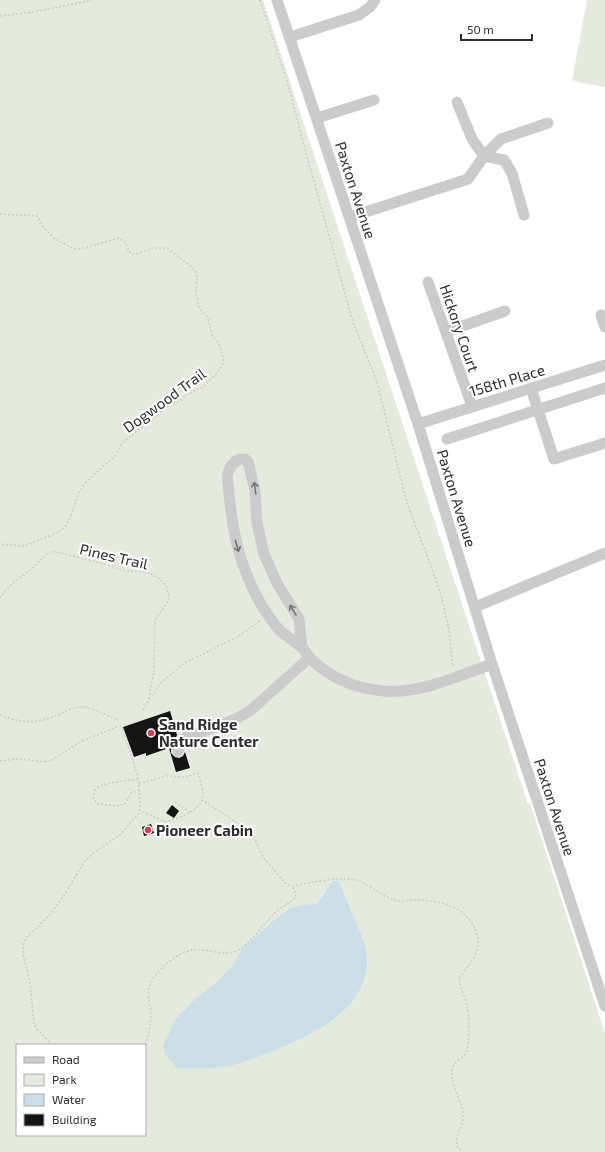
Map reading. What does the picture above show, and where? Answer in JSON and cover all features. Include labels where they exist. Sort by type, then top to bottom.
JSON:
[{"type":"street","name":"Paxton Avenue","points":[[278,0],[418,424],[492,664],[600,972],[605,1006]]},
{"type":"street","points":[[290,37],[359,16],[370,7],[375,0]]},
{"type":"street","points":[[317,118],[374,100]]},
{"type":"street","points":[[458,102],[472,139],[484,156],[504,160],[512,173],[524,214]]},
{"type":"street","points":[[350,217],[468,179],[484,156],[501,139],[548,123]]},
{"type":"street","name":"Hickory Court","points":[[428,282],[472,406]]},
{"type":"street","points":[[446,332],[504,311]]},
{"type":"street","points":[[601,315],[605,327]]},
{"type":"street","name":"158th Place","points":[[418,424],[605,365]]},
{"type":"street","points":[[531,388],[554,459],[605,443]]},
{"type":"street","points":[[447,439],[605,388]]},
{"type":"street","points":[[302,647],[299,619],[277,583],[264,554],[257,523],[255,490],[251,469],[248,462],[241,458],[232,464],[228,474],[234,538],[246,572],[268,615],[277,628],[302,647],[309,658],[319,667],[348,683],[364,688],[383,691],[398,691],[415,689],[492,664]]},
{"type":"street","points":[[475,607],[605,553]]},
{"type":"street","points":[[178,751],[182,740],[187,737],[226,723],[251,710],[309,658]]},
{"type":"path","points":[[0,16],[33,12],[92,0]]},
{"type":"path","points":[[260,0],[287,81],[353,322],[377,382],[407,503],[441,595],[449,630],[453,667],[456,676]]},
{"type":"path","name":"Dogwood Trail","points":[[0,214],[37,216],[55,239],[75,249],[85,248],[118,238],[123,239],[126,242],[131,254],[136,254],[154,248],[168,249],[193,268],[197,274],[199,308],[208,318],[212,335],[220,346],[223,357],[223,364],[216,374],[203,386],[182,400],[170,405],[122,443],[116,455],[86,482],[79,493],[65,527],[57,533],[24,546],[0,544]]},
{"type":"path","name":"Pines Trail","points":[[0,598],[12,584],[33,568],[42,558],[53,551],[101,563],[125,571],[149,573],[160,579],[166,586],[169,597],[167,603],[156,620],[154,672],[148,702]]},
{"type":"path","points":[[143,710],[160,684],[183,664],[237,637],[268,615]]},
{"type":"path","points":[[0,715],[21,721],[34,722],[80,707],[95,710],[119,720]]},
{"type":"path","points":[[0,761],[15,759],[44,762],[52,760],[82,741],[121,727],[139,784],[140,810],[134,820],[121,834],[92,854],[84,862],[63,898],[49,916],[26,938],[23,944],[23,954],[30,982],[34,1023],[36,1028],[51,1044]]},
{"type":"path","points":[[139,784],[166,776],[184,778],[198,773],[203,791],[202,800],[198,807],[191,813],[166,822],[140,810]]},
{"type":"path","points":[[138,779],[111,782],[100,786],[96,788],[93,798],[98,804],[117,806],[125,804],[131,793],[140,791]]},
{"type":"path","points":[[202,800],[240,824],[254,837],[264,857],[285,883],[292,886],[341,879],[357,881],[389,898],[401,901],[414,900],[439,903],[454,908],[465,914],[473,923],[477,933],[478,945],[474,958],[459,979],[466,1003],[470,1028],[465,1054],[454,1064],[452,1070],[452,1078],[463,1119],[456,1140],[458,1148],[462,1152]]},
{"type":"path","points":[[175,802],[191,813]]},
{"type":"path","points":[[145,1044],[151,1015],[149,989],[161,969],[172,959],[192,950],[216,951],[226,954],[238,950],[248,942],[279,910],[296,898],[295,890],[292,886]]},
{"type":"green space","points":[[0,0],[263,0],[605,1033],[605,1152],[0,1152]]},
{"type":"green space","points":[[587,0],[605,0],[605,87],[572,81]]},
{"type":"water","points":[[333,881],[338,881],[362,936],[367,957],[364,980],[357,994],[347,1007],[322,1027],[278,1049],[254,1058],[223,1067],[177,1068],[165,1054],[163,1045],[176,1019],[192,1002],[216,983],[233,965],[242,949],[273,921],[289,909],[300,905],[316,904]]},
{"type":"building","name":"Sand Ridge Nature Center","points":[[170,711],[177,735],[171,749],[171,753],[175,757],[179,758],[183,756],[185,752],[190,768],[176,772],[169,748],[146,756],[146,753],[134,757],[123,727]]},
{"type":"building","name":"Pioneer Cabin","points":[[172,805],[179,811],[174,818],[166,813]]},
{"type":"building","name":"Pioneer Cabin","points":[[151,824],[154,833],[144,836],[142,827]]},
{"type":"place","name":"Sand Ridge Nature Center","points":[[151,733]]},
{"type":"place","name":"Pioneer Cabin","points":[[148,830]]}]
